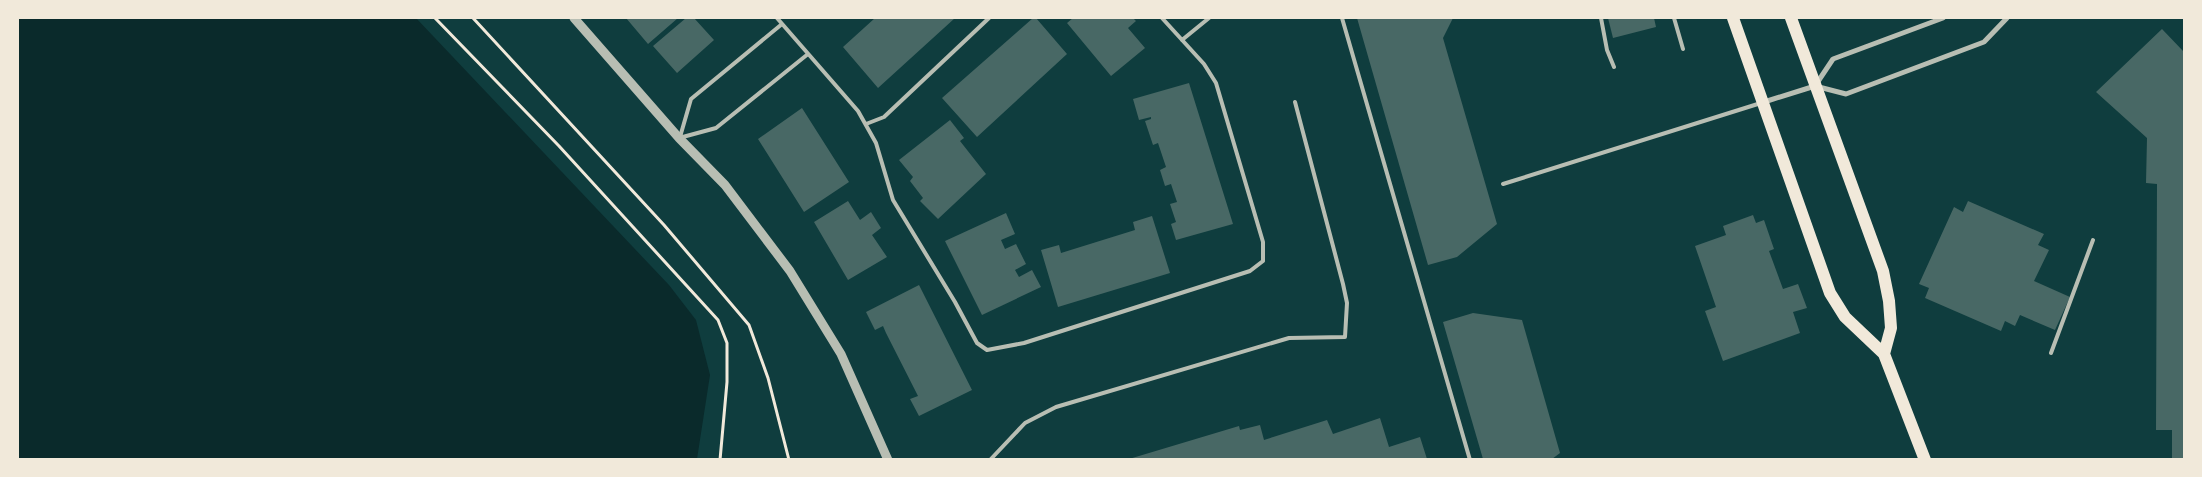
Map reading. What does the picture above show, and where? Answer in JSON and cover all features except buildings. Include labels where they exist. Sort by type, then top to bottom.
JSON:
[{"type":"main road","points":[[1733,18],[1830,293],[1845,317],[1860,334],[1884,354],[1925,460]]},
{"type":"main road","points":[[1791,18],[1883,271],[1889,301],[1891,328],[1884,354]]},
{"type":"street","points":[[574,18],[679,138],[725,185],[790,270],[841,354],[888,460]]},
{"type":"street","points":[[1815,86],[1833,59],[1943,18]]},
{"type":"street","points":[[1764,102],[1815,86],[1846,94],[1984,42],[2007,18]]},
{"type":"lane","points":[[777,18],[858,112],[866,124],[876,143],[893,200],[977,343],[987,350],[1024,343],[1250,270],[1263,261],[1263,242],[1216,83],[1204,64],[1162,18]]},
{"type":"lane","points":[[866,124],[884,117],[988,18]]},
{"type":"lane","points":[[1182,40],[1209,18]]},
{"type":"lane","points":[[1342,18],[1470,460]]},
{"type":"lane","points":[[1600,18],[1607,50],[1614,67]]},
{"type":"lane","points":[[1674,18],[1683,49]]},
{"type":"lane","points":[[679,138],[691,99],[782,24]]},
{"type":"lane","points":[[679,138],[716,128],[808,54]]},
{"type":"lane","points":[[990,460],[1025,423],[1056,407],[1289,338],[1345,337],[1346,303],[1343,284],[1295,102]]},
{"type":"lane","points":[[1503,184],[1764,102]]},
{"type":"lane","points":[[2051,353],[2093,240]]},
{"type":"path","points":[[435,18],[559,146],[718,320],[727,343],[727,382],[720,460]]},
{"type":"path","points":[[473,18],[664,225],[749,325],[768,378],[789,460]]},
{"type":"water","points":[[18,18],[416,18],[669,285],[696,320],[710,375],[697,459],[18,459]]}]
